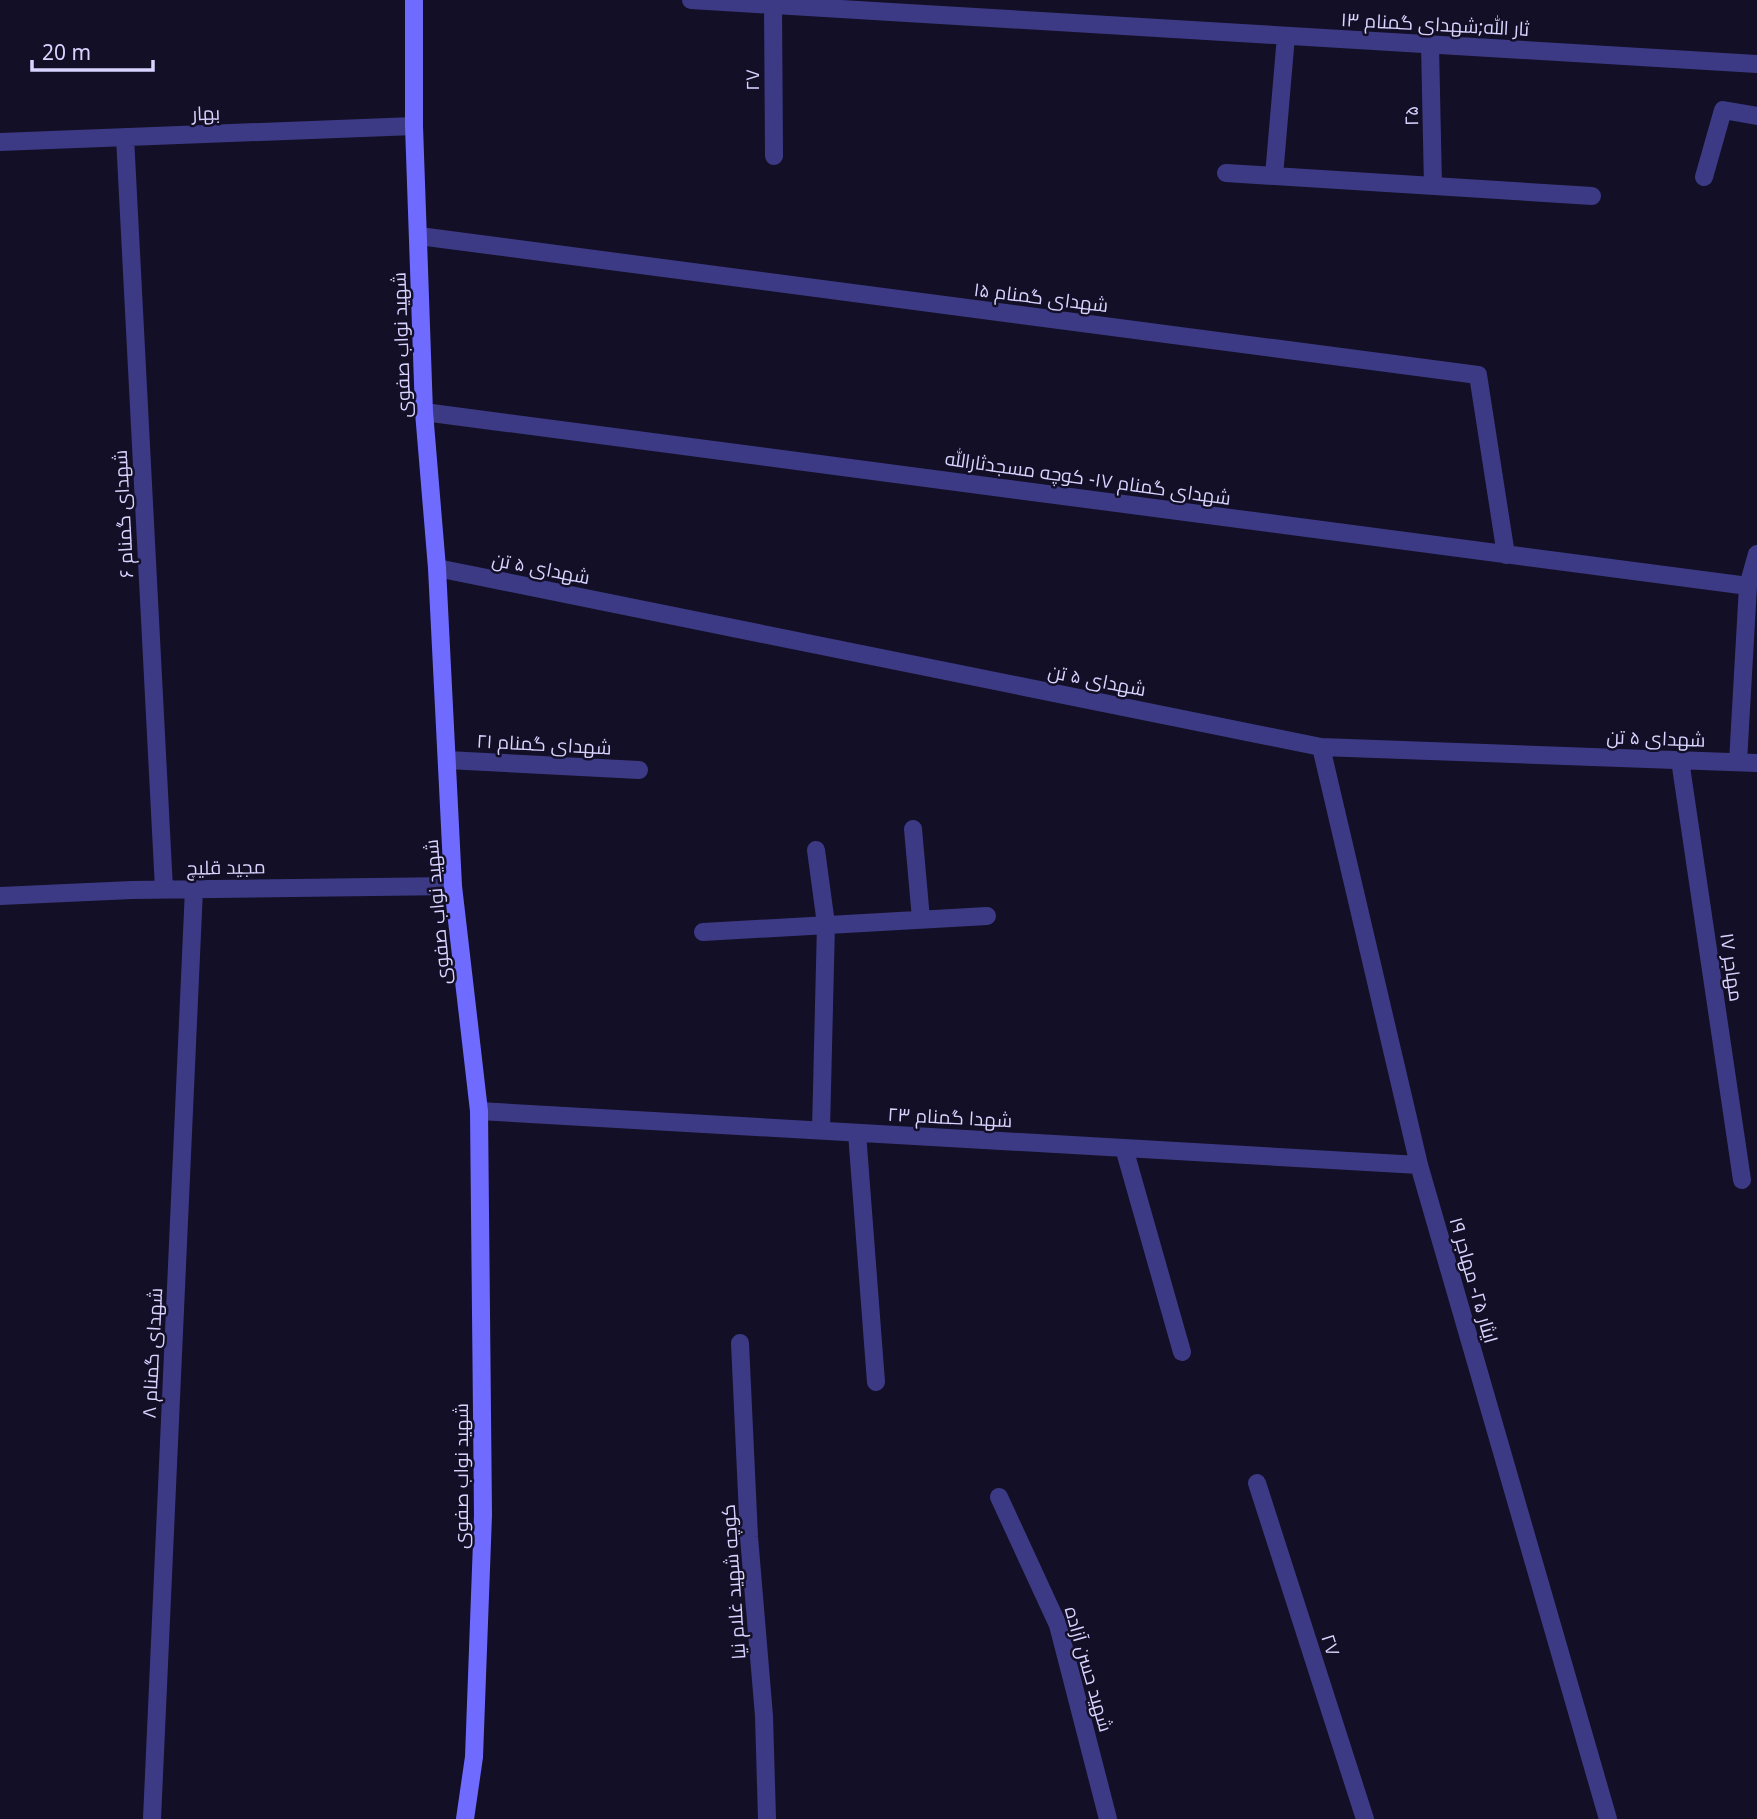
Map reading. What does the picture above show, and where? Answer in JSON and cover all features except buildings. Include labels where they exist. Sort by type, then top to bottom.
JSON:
[{"type":"street","name":"شهید نواب صفوی","points":[[414,0],[414,126],[424,412],[437,568],[453,886],[479,1111],[483,1515],[474,1757],[465,1819]]},
{"type":"street","name":"ثار الله;شهدای گمنام ۱۳","points":[[691,0],[1757,65]]},
{"type":"street","name":"۲۷","points":[[773,5],[774,156]]},
{"type":"street","points":[[1274,176],[1286,36]]},
{"type":"street","name":"۲۵","points":[[1430,45],[1433,186]]},
{"type":"street","points":[[1704,177],[1723,110],[1757,116]]},
{"type":"street","name":"بهار","points":[[0,142],[414,126]]},
{"type":"street","name":"شهدای گمنام ۶","points":[[125,137],[164,889]]},
{"type":"street","points":[[1226,173],[1592,196]]},
{"type":"street","name":"شهدای گمنام ۱۵","points":[[419,236],[1478,375],[1506,555]]},
{"type":"street","name":"شهدای گمنام ۱۷- كوچه مسجدثارالله","points":[[424,412],[1748,586]]},
{"type":"street","points":[[1738,762],[1748,586],[1757,554]]},
{"type":"street","name":"شهدای ۵ تن","points":[[437,568],[1321,747],[1757,763]]},
{"type":"street","name":"ایثار ۲۵- مهاجر ۱۹","points":[[1321,747],[1419,1165],[1608,1819]]},
{"type":"street","name":"شهدای گمنام ۲۱","points":[[447,760],[639,770]]},
{"type":"street","name":"مهاجر ۱۷","points":[[1680,760],[1742,1180]]},
{"type":"street","points":[[913,829],[920,919]]},
{"type":"street","points":[[816,850],[826,925],[821,1130]]},
{"type":"street","name":"مجید قلیچ","points":[[0,896],[164,889],[453,886]]},
{"type":"street","name":"شهدای گمنام ۸","points":[[152,1819],[194,889]]},
{"type":"street","points":[[703,932],[987,916]]},
{"type":"street","name":"شهدا گمنام ۲۳","points":[[479,1111],[1419,1165]]},
{"type":"street","points":[[857,1133],[876,1382]]},
{"type":"street","points":[[1124,1148],[1182,1352]]},
{"type":"street","name":"کوچه شهید غلام نیا","points":[[740,1343],[750,1537],[764,1716],[767,1819]]},
{"type":"street","name":"۲۷","points":[[1257,1483],[1365,1819]]},
{"type":"street","name":"شهید حسن آزاده","points":[[999,1497],[1058,1625],[1108,1819]]}]
